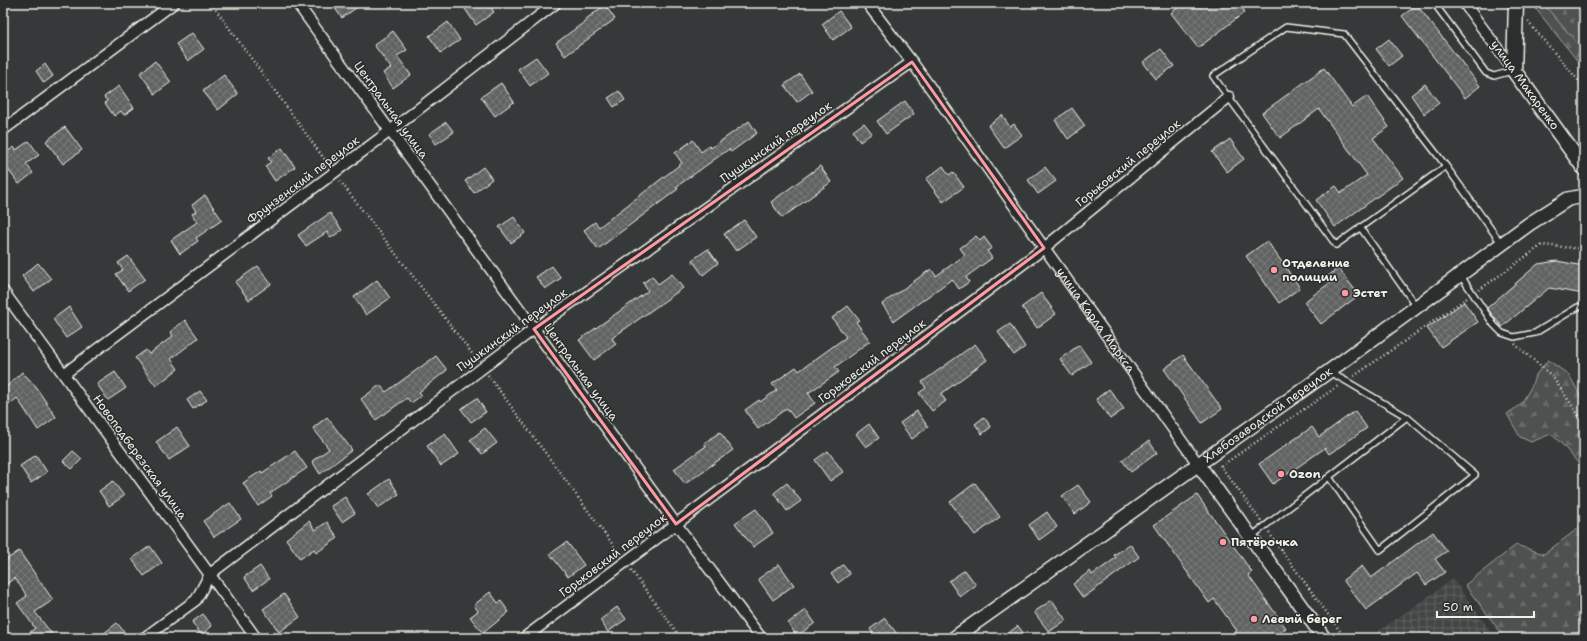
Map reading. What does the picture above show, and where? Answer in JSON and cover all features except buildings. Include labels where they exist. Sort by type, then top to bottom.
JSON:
[{"type":"main road","points":[[1514,71],[1516,3]]},
{"type":"main road","name":"улица Макаренко","points":[[1514,71],[1584,168]]},
{"type":"street","points":[[3,130],[174,3]]},
{"type":"street","name":"Центральная улица","points":[[297,3],[676,524],[761,638]]},
{"type":"street","name":"Фрунзенский переулок","points":[[64,374],[390,131],[556,3]]},
{"type":"street","name":"улица Карла Маркса","points":[[867,3],[912,62],[1320,636]]},
{"type":"street","name":"улица Макаренко","points":[[1464,3],[1514,71]]},
{"type":"street","name":"Пушкинский переулок","points":[[144,638],[196,600],[210,574],[483,367],[534,329],[912,62]]},
{"type":"street","name":"Горьковский переулок","points":[[524,638],[1044,248],[1229,97]]},
{"type":"street","name":"Хлебозаводской переулок","points":[[954,638],[1328,372],[1529,224],[1568,200],[1584,196]]},
{"type":"street","name":"Новоподберезская улица","points":[[3,291],[256,638]]},
{"type":"lane","points":[[1434,3],[1486,73],[1494,76],[1514,71]]},
{"type":"lane","points":[[1446,166],[1336,245],[1213,76],[1286,27],[1344,34],[1446,166],[1502,243]]},
{"type":"lane","points":[[1360,228],[1416,306]]},
{"type":"lane","points":[[1460,274],[1494,325],[1502,333],[1514,337],[1534,334],[1578,307],[1584,306]]},
{"type":"lane","points":[[1328,372],[1346,380],[1408,417],[1475,475],[1380,550],[1329,477]]},
{"type":"lane","points":[[1251,537],[1408,417]]},
{"type":"path","points":[[211,3],[334,173],[483,367],[680,638]]},
{"type":"path","points":[[1528,22],[1584,87]]},
{"type":"path","points":[[1221,466],[1473,294],[1542,245],[1584,250]]},
{"type":"path","points":[[1502,333],[1552,376],[1584,423]]},
{"type":"path","points":[[1213,454],[1345,638]]},
{"type":"highlighted area","points":[[912,62],[1044,248],[676,524],[534,329]]},
{"type":"shaded area","points":[[1453,579],[1495,638],[1369,638]]},
{"type":"green space","points":[[1541,3],[1584,3],[1584,69],[1536,9]]},
{"type":"green space","points":[[1549,3],[1584,3],[1584,51],[1546,7]]},
{"type":"green space","points":[[1548,360],[1569,375],[1584,402],[1584,470],[1561,443],[1551,434],[1531,442],[1520,437],[1507,414],[1521,404],[1531,387],[1535,376]]},
{"type":"green space","points":[[1584,524],[1584,638],[1505,638],[1465,585],[1516,545],[1544,554]]},
{"type":"place","name":"Отделение полиции","points":[[1274,270]]},
{"type":"place","name":"Эстет","points":[[1345,293]]},
{"type":"place","name":"Ozon","points":[[1281,474]]},
{"type":"place","name":"Пятёрочка","points":[[1223,542]]},
{"type":"place","name":"Левый берег","points":[[1254,619]]}]
